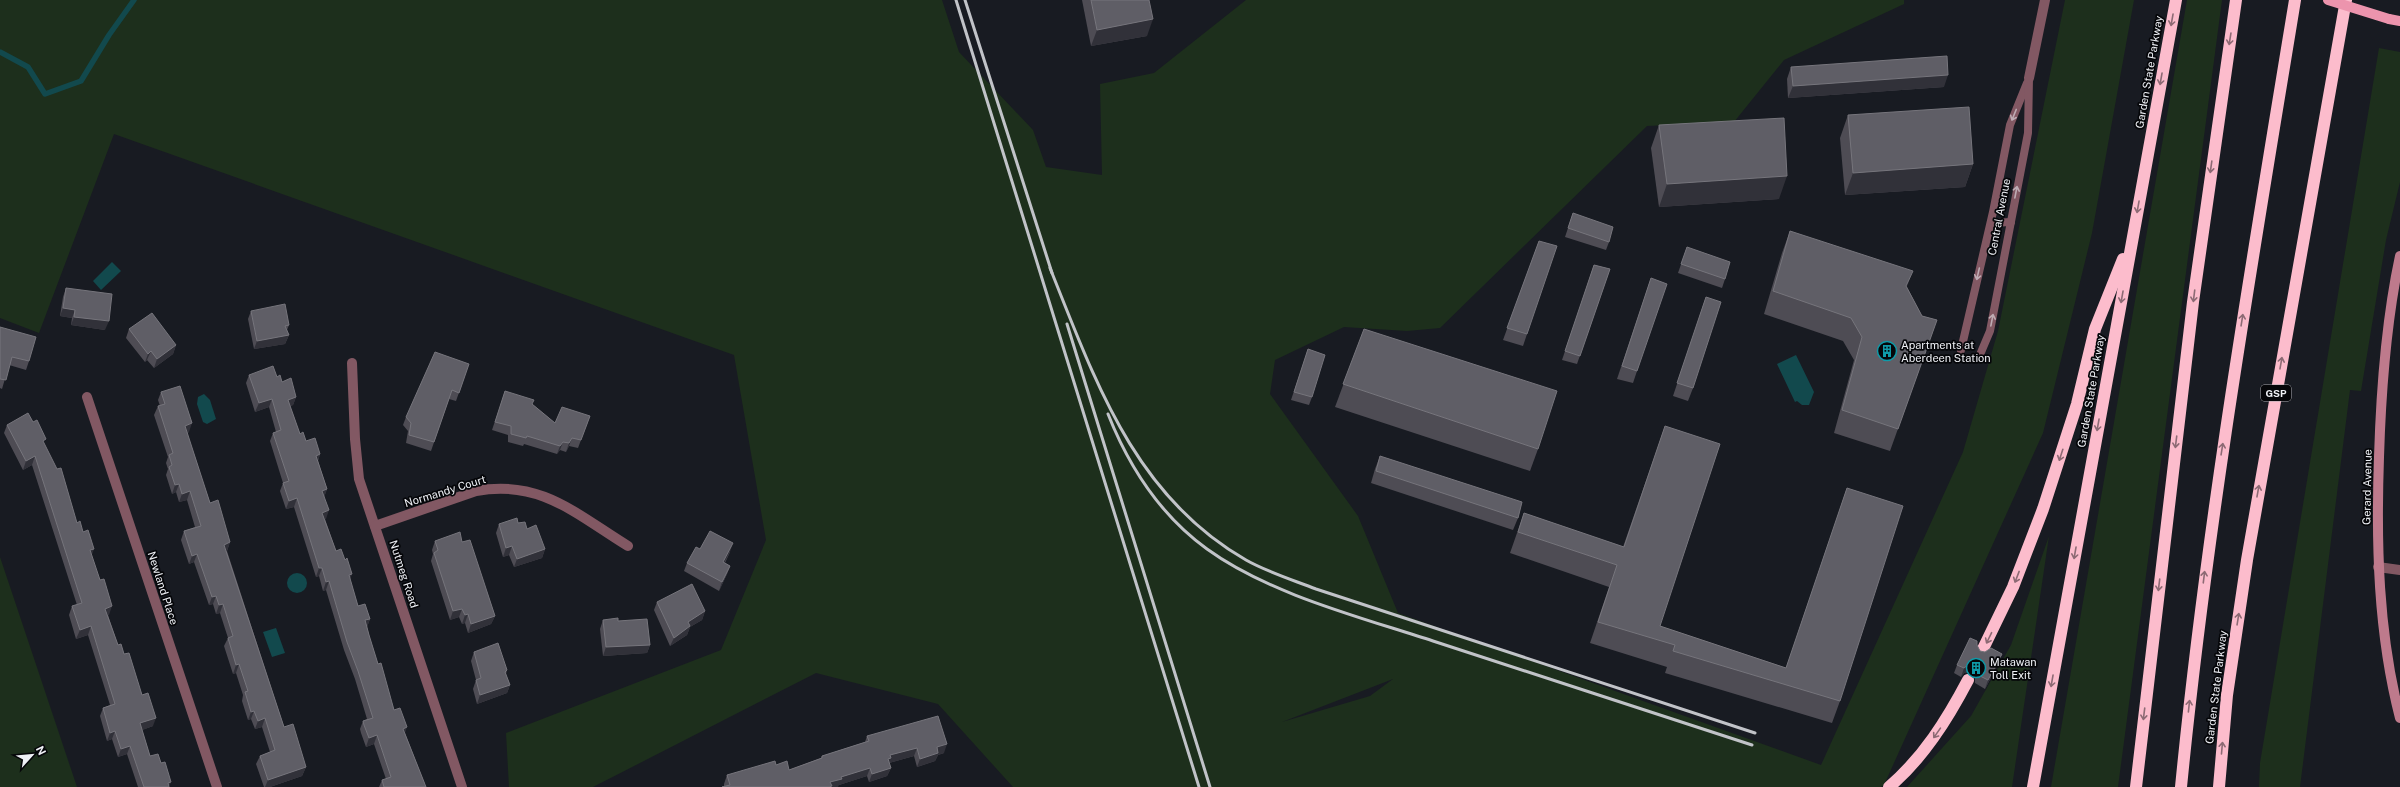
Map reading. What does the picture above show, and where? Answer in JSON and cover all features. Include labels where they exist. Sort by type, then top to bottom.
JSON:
[{"type":"highway","name":"Garden State Parkway","points":[[2033,787],[2176,0]]},
{"type":"highway","points":[[2136,787],[2193,302],[2236,0]]},
{"type":"highway","points":[[2180,787],[2193,660],[2214,505],[2296,0]]},
{"type":"highway","name":"Garden State Parkway","points":[[2219,787],[2227,695],[2246,560],[2346,0]]},
{"type":"highway","points":[[1981,653],[2013,587],[2043,509],[2077,404],[2096,330],[2134,231]]},
{"type":"highway","points":[[1888,787],[1919,756],[1945,721],[1968,680]]},
{"type":"main road","points":[[2328,0],[2388,19],[2400,21]]},
{"type":"street","name":"Central Avenue","points":[[2028,78],[2045,0]]},
{"type":"street","name":"Gerard Avenue","points":[[2400,256],[2380,412],[2378,567],[2390,681],[2400,718]]},
{"type":"street","name":"Nutmeg Road","points":[[352,363],[355,439],[359,479],[462,787]]},
{"type":"street","name":"Newland Place","points":[[87,397],[217,787]]},
{"type":"street","name":"Normandy Court","points":[[375,526],[476,492],[492,488],[517,488],[545,496],[628,546]]},
{"type":"street","points":[[2378,567],[2400,570]]},
{"type":"lane","name":"Central Avenue","points":[[1979,357],[1990,332],[2028,133],[2028,78]]},
{"type":"lane","name":"Central Avenue","points":[[1961,350],[1991,223],[2010,125],[2028,78]]},
{"type":"lane","points":[[1991,223],[2011,222]]},
{"type":"green space","points":[[0,0],[942,0],[959,52],[1033,130],[1046,167],[1102,175],[1100,84],[1154,73],[1246,0],[1904,0],[1904,4],[1784,60],[1734,122],[1647,126],[1440,328],[1407,331],[1344,327],[1275,360],[1270,394],[1358,516],[1398,613],[1821,765],[1963,452],[1998,331],[2065,0],[2134,0],[2092,233],[2043,433],[1884,785],[1881,787],[1013,787],[938,704],[816,673],[593,787],[509,787],[506,733],[721,650],[766,540],[734,355],[114,134],[39,333],[0,318]],"holes":[[[1393,679],[1370,696],[1282,722]]]},
{"type":"green space","points":[[2187,0],[2222,0],[2118,787],[2051,787]]},
{"type":"green space","points":[[2379,48],[2400,52],[2400,182],[2386,240],[2361,391],[2350,390],[2300,787],[2259,787],[2260,763]]},
{"type":"green space","points":[[2049,536],[2012,787],[1907,787],[1971,716],[2011,645]]},
{"type":"green space","points":[[0,557],[77,787],[0,787]]},
{"type":"water","points":[[112,262],[121,271],[101,290],[93,281]]},
{"type":"water","points":[[1796,355],[1814,392],[1809,405],[1802,405],[1797,401],[1795,402],[1777,364]]},
{"type":"water","points":[[204,394],[210,400],[216,419],[207,424],[203,422],[197,404],[198,397]]},
{"type":"water","points":[[297,573],[304,576],[307,583],[304,590],[297,593],[290,590],[287,583],[290,576]]},
{"type":"water","points":[[276,628],[285,653],[272,657],[263,632]]},
{"type":"building","points":[[1091,0],[1149,0],[1153,19],[1097,30]]},
{"type":"building","points":[[1947,56],[1948,75],[1793,86],[1791,67]]},
{"type":"building","points":[[1969,107],[1973,164],[1853,173],[1848,115]]},
{"type":"building","points":[[1784,118],[1787,176],[1667,184],[1659,125]]},
{"type":"building","points":[[1573,213],[1613,227],[1609,242],[1568,228]]},
{"type":"building","name":"Apartments at Aberdeen Station","points":[[1790,231],[1913,271],[1906,286],[1922,316],[1937,320],[1898,429],[1842,410],[1862,337],[1851,318],[1773,291]]},
{"type":"building","points":[[1539,241],[1557,246],[1527,334],[1507,328]]},
{"type":"building","points":[[1687,247],[1730,262],[1725,279],[1681,264]]},
{"type":"building","points":[[1594,265],[1610,269],[1580,356],[1565,351]]},
{"type":"building","points":[[1651,278],[1667,284],[1637,371],[1622,366]]},
{"type":"building","points":[[66,288],[112,294],[109,321],[74,317],[75,310],[63,308]]},
{"type":"building","points":[[1706,297],[1721,302],[1693,388],[1677,383]]},
{"type":"building","points":[[285,304],[289,325],[285,326],[289,335],[257,341],[251,311]]},
{"type":"building","points":[[152,313],[176,345],[157,359],[151,351],[148,354],[129,329]]},
{"type":"building","points":[[0,327],[36,337],[29,361],[12,357],[6,380],[0,379]]},
{"type":"building","points":[[1364,329],[1557,391],[1538,449],[1343,384]]},
{"type":"building","points":[[1308,349],[1325,355],[1312,397],[1294,392]]},
{"type":"building","points":[[435,352],[469,364],[459,393],[452,390],[434,442],[409,435],[411,423],[406,417]]},
{"type":"building","points":[[273,366],[277,377],[280,375],[282,382],[291,378],[296,397],[288,400],[300,434],[303,432],[306,441],[315,438],[320,454],[316,456],[327,489],[322,491],[329,510],[322,513],[336,551],[341,549],[345,560],[347,558],[352,574],[349,575],[358,606],[365,604],[370,619],[365,620],[378,664],[381,663],[394,710],[400,708],[407,727],[403,729],[426,787],[384,787],[382,780],[391,777],[377,735],[369,738],[364,725],[363,721],[373,718],[347,642],[329,581],[326,582],[322,568],[319,568],[297,498],[289,501],[283,483],[289,481],[273,433],[281,430],[272,399],[259,403],[249,375]]},
{"type":"building","points":[[180,386],[192,423],[185,426],[210,503],[218,500],[230,542],[224,545],[284,727],[293,724],[306,767],[268,780],[260,756],[275,750],[265,718],[258,721],[254,711],[251,712],[245,692],[248,691],[239,664],[236,665],[228,638],[233,636],[223,604],[219,605],[216,596],[212,597],[197,554],[192,556],[184,531],[201,526],[190,491],[182,494],[179,484],[175,485],[169,467],[172,465],[169,455],[173,453],[158,406],[165,404],[161,392]]},
{"type":"building","points":[[505,391],[534,400],[532,404],[555,423],[562,407],[590,416],[581,440],[572,438],[569,443],[563,442],[560,446],[527,436],[526,438],[511,434],[511,426],[495,422]]},
{"type":"building","points":[[28,413],[33,422],[37,420],[46,439],[43,441],[57,469],[61,468],[77,523],[80,521],[83,532],[88,530],[94,549],[90,550],[100,580],[104,579],[112,606],[105,609],[118,645],[121,644],[124,654],[129,653],[142,695],[148,693],[156,718],[140,723],[150,756],[158,754],[161,763],[165,762],[171,782],[168,783],[169,787],[144,787],[130,746],[121,749],[115,731],[110,733],[103,708],[115,704],[91,626],[80,630],[72,606],[82,603],[35,456],[26,461],[7,425]]},
{"type":"building","points":[[1665,426],[1720,444],[1660,626],[1786,668],[1847,488],[1903,506],[1840,701],[1673,651],[1675,645],[1598,622],[1617,565],[1518,532],[1524,513],[1624,547]]},
{"type":"building","points":[[1380,456],[1522,502],[1518,518],[1376,471]]},
{"type":"building","points":[[517,518],[518,523],[525,522],[527,529],[536,525],[545,549],[517,559],[512,546],[506,548],[499,524]]},
{"type":"building","points":[[710,531],[733,543],[723,562],[730,566],[722,582],[687,563],[696,547],[700,549]]},
{"type":"building","points":[[460,532],[462,542],[470,540],[495,616],[471,624],[468,614],[465,615],[462,609],[453,611],[434,553],[438,550],[435,541]]},
{"type":"building","points":[[692,584],[705,611],[688,622],[690,626],[674,638],[657,602]]},
{"type":"building","points":[[618,618],[618,621],[647,619],[650,645],[606,647],[603,620]]},
{"type":"building","points":[[1970,638],[1977,641],[1980,651],[1985,652],[1991,648],[2002,654],[1988,680],[1978,675],[1978,668],[1974,665],[1968,665],[1964,668],[1957,665]]},
{"type":"building","points":[[498,643],[507,670],[505,672],[510,685],[480,695],[476,680],[481,678],[474,652]]},
{"type":"building","points":[[938,716],[947,744],[937,747],[938,753],[920,759],[917,748],[890,755],[891,758],[888,759],[891,768],[872,774],[870,768],[830,782],[832,786],[829,787],[722,787],[730,785],[727,775],[775,761],[776,765],[787,761],[789,770],[822,758],[822,756],[869,741],[867,736]]},
{"type":"waterway","points":[[0,52],[28,67],[45,94],[81,81],[109,35],[134,0]]},
{"type":"railway","points":[[956,0],[1199,787]]},
{"type":"railway","points":[[965,0],[1052,273]]},
{"type":"railway","points":[[1050,268],[1102,393],[1123,432],[1147,469],[1174,503],[1207,534],[1246,560],[1271,572],[1316,589],[1755,733]]},
{"type":"railway","points":[[1067,324],[1210,787]]},
{"type":"railway","points":[[1108,414],[1116,434],[1136,471],[1148,489],[1175,521],[1190,536],[1207,549],[1258,579],[1316,603],[1752,745]]},
{"type":"place","name":"Apartments at Aberdeen Station","points":[[1887,351]]},
{"type":"place","name":"Matawan Toll Exit","points":[[1976,668]]}]
